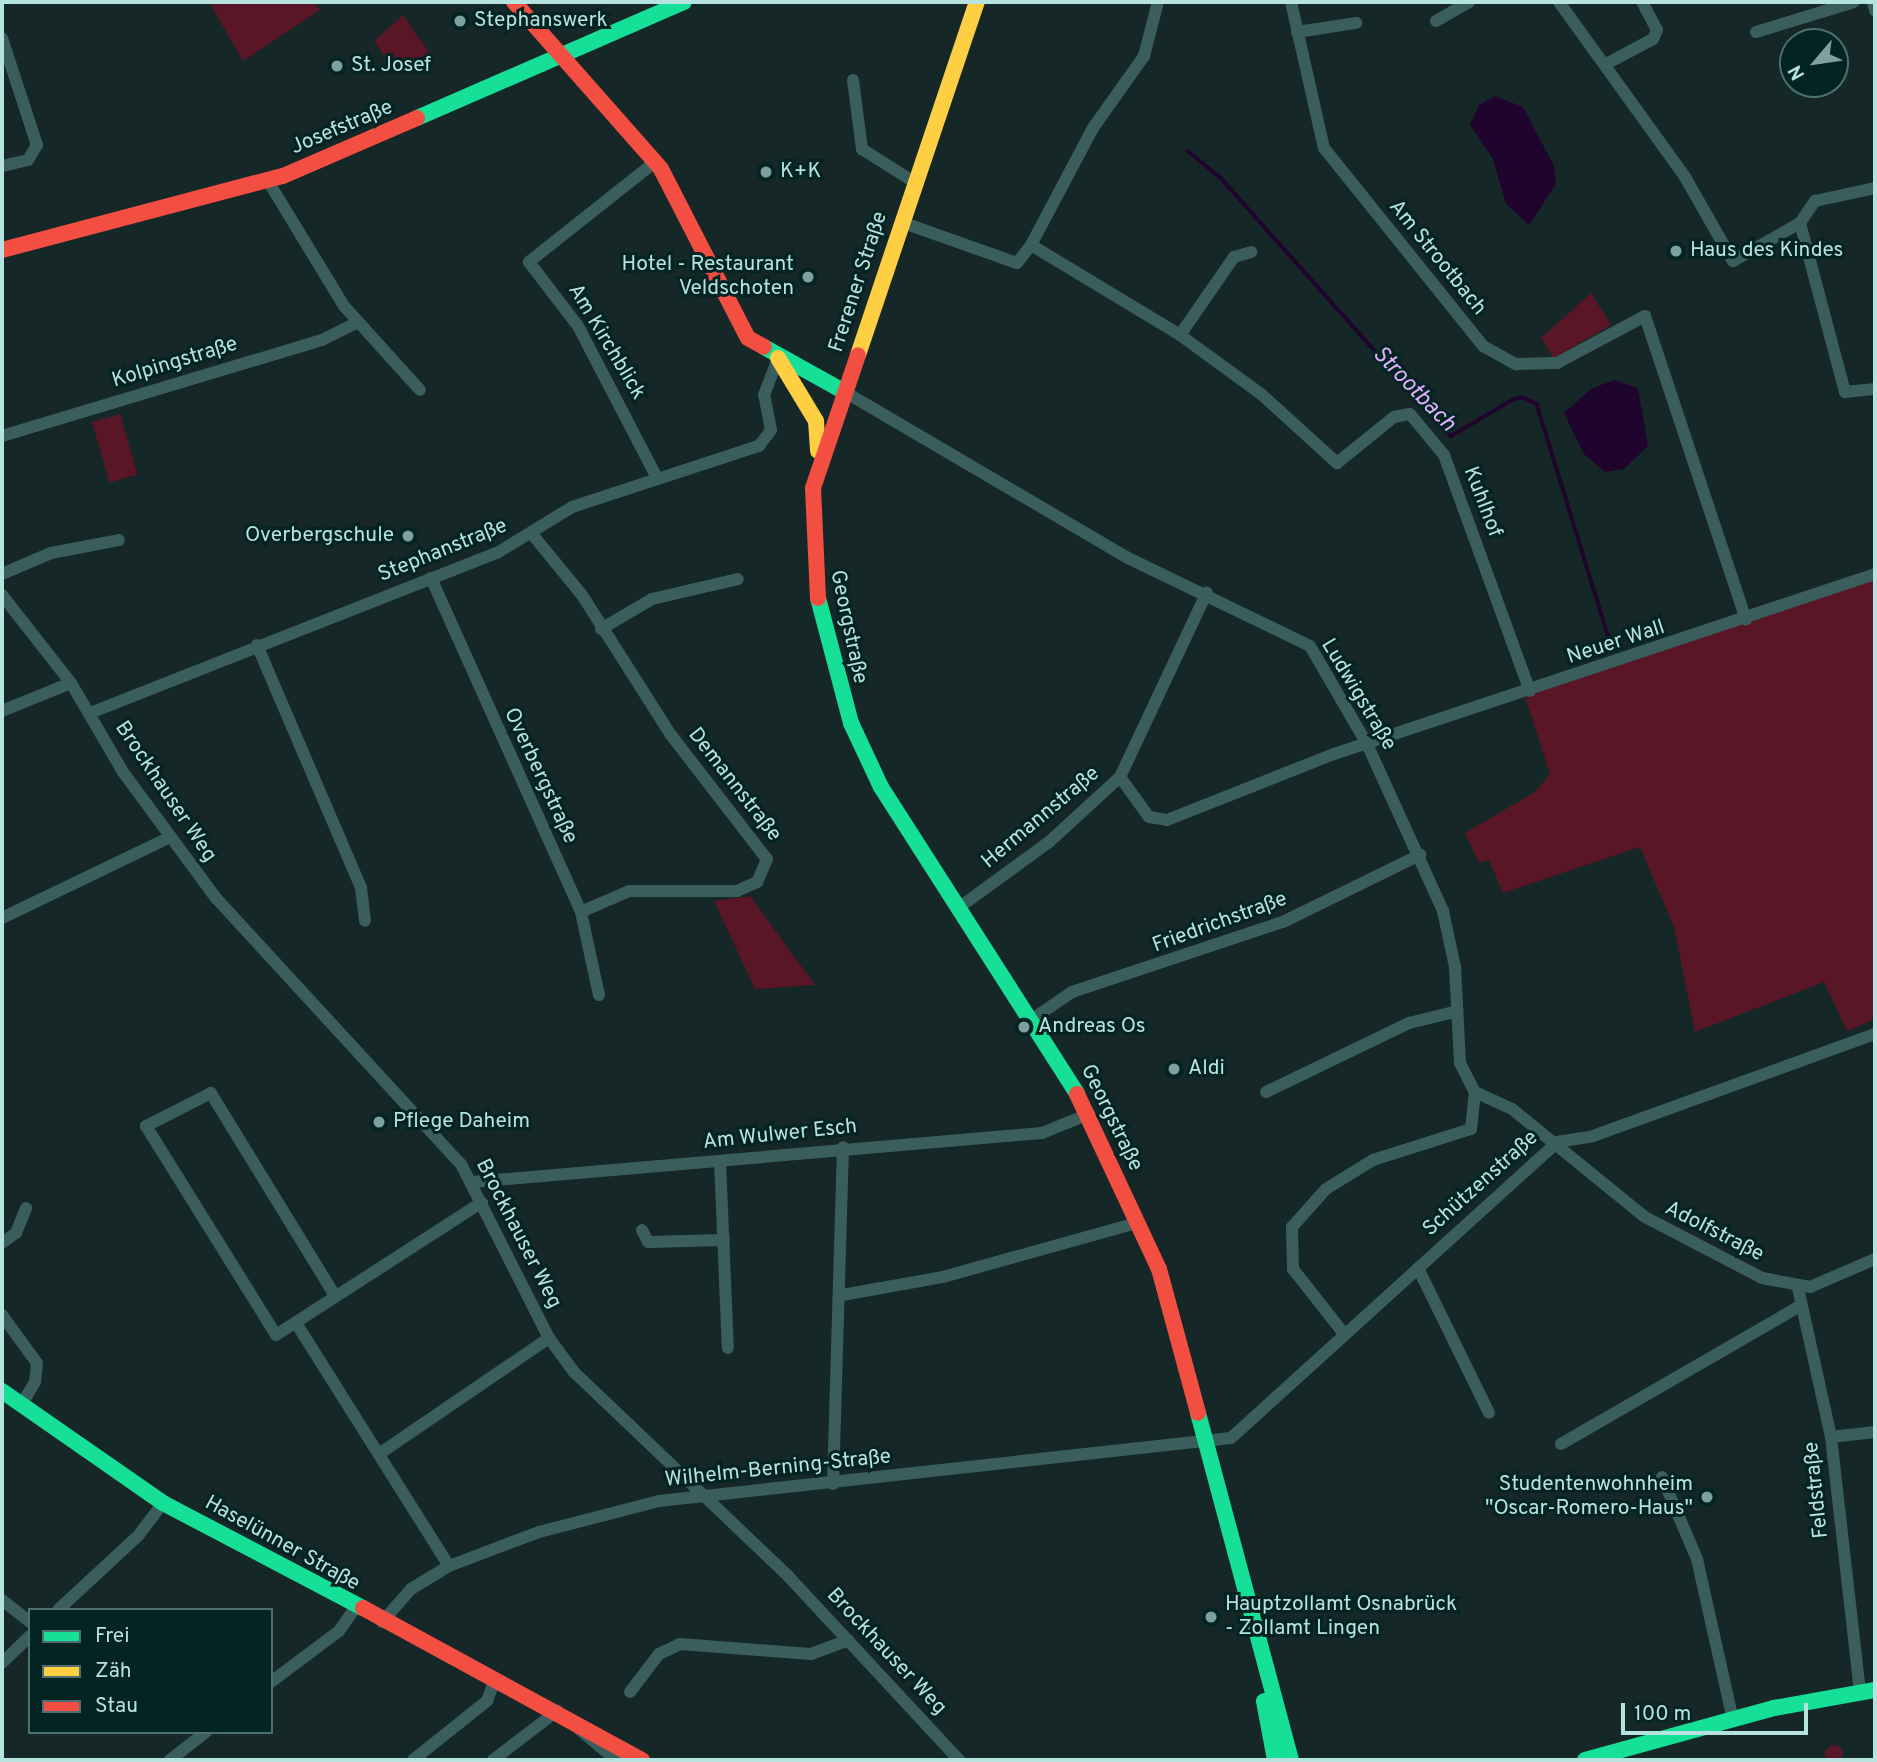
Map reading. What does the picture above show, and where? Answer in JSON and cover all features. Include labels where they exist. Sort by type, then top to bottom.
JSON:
[{"type":"main road","points":[[514,2],[655,162],[706,247],[738,324],[778,358],[845,392]]},
{"type":"main road","name":"Josefstraße","points":[[2,250],[268,181],[684,2]]},
{"type":"main road","name":"Frerener Straße","points":[[959,44],[965,2]]},
{"type":"main road","name":"Frerener Straße","points":[[810,534],[818,469],[959,44],[976,2]]},
{"type":"main road","points":[[778,358],[816,421],[818,469]]},
{"type":"main road","name":"Georgstraße","points":[[810,534],[822,630],[851,723],[881,787],[1089,1114],[1137,1223],[1181,1334],[1290,1760]]},
{"type":"main road","name":"Haselünner Straße","points":[[3,1394],[163,1503],[355,1608],[557,1711],[642,1760]]},
{"type":"main road","points":[[1268,1677],[1264,1701],[1275,1760]]},
{"type":"main road","points":[[1585,1760],[1733,1720],[1868,1691]]},
{"type":"street","points":[[901,222],[1017,263],[1031,245],[1093,128],[1144,56],[1158,2]]},
{"type":"street","name":"Am Strootbach","points":[[1291,2],[1324,148],[1483,346],[1516,364],[1556,363],[1645,316],[1746,620]]},
{"type":"street","points":[[1436,20],[1469,2]]},
{"type":"street","points":[[1559,2],[1606,64],[1733,261],[1800,223],[1815,201],[1875,188]]},
{"type":"street","points":[[1606,64],[1653,38],[1657,30],[1642,2]]},
{"type":"street","points":[[1756,32],[1854,2]]},
{"type":"street","points":[[1873,2],[1875,11]]},
{"type":"street","points":[[1297,32],[1356,23]]},
{"type":"street","points":[[2,38],[37,145],[27,160],[2,166]]},
{"type":"street","points":[[853,80],[862,149],[914,182]]},
{"type":"street","name":"Am Kirchblick","points":[[655,162],[529,262],[578,326],[657,478]]},
{"type":"street","points":[[268,181],[358,322],[420,390]]},
{"type":"street","points":[[1800,223],[1844,392],[1875,389]]},
{"type":"street","name":"Kuhlhof","points":[[1031,245],[1180,335],[1261,394],[1337,463],[1394,417],[1409,414],[1444,455],[1530,691]]},
{"type":"street","points":[[1180,335],[1234,257],[1251,252]]},
{"type":"street","name":"Kolpingstraße","points":[[2,436],[322,340],[358,322]]},
{"type":"street","name":"Stephanstraße","points":[[90,713],[431,578],[532,534],[572,507],[768,439],[765,386],[778,358]]},
{"type":"street","name":"Ludwigstraße","points":[[845,392],[1030,503],[1310,646],[1367,744],[1420,855],[1451,941],[1460,1063],[1475,1092]]},
{"type":"street","name":"Demannstraße","points":[[532,534],[768,865],[757,882],[737,891],[629,891],[581,912]]},
{"type":"street","points":[[2,574],[51,553],[119,540]]},
{"type":"street","name":"Neuer Wall","points":[[1120,777],[1149,817],[1167,820],[1367,744],[1746,620],[1875,574]]},
{"type":"street","name":"Overbergstraße","points":[[431,578],[581,912],[599,995]]},
{"type":"street","points":[[601,629],[652,599],[738,579]]},
{"type":"street","name":"Hermannstraße","points":[[957,909],[1049,842],[1120,777],[1207,592]]},
{"type":"street","name":"Brockhauser Weg","points":[[3,597],[71,683],[170,837],[245,933],[364,1054],[472,1182],[549,1338],[605,1406],[849,1640],[958,1758]]},
{"type":"street","points":[[257,645],[361,888],[365,921]]},
{"type":"street","points":[[2,711],[71,683]]},
{"type":"street","points":[[2,918],[170,837]]},
{"type":"street","name":"Friedrichstraße","points":[[1031,1020],[1072,992],[1271,927],[1420,855]]},
{"type":"street","points":[[1266,1092],[1409,1023],[1458,1011]]},
{"type":"street","name":"Schützenstraße","points":[[1208,1441],[1244,1429],[1557,1142],[1593,1136],[1875,1034]]},
{"type":"street","points":[[1345,1335],[1293,1269],[1292,1227],[1326,1189],[1373,1160],[1471,1129],[1475,1092],[1512,1109],[1557,1142]]},
{"type":"street","points":[[334,1294],[211,1093],[151,1122],[146,1132],[267,1329],[276,1335],[334,1294],[482,1202]]},
{"type":"street","name":"Am Wulwer Esch","points":[[472,1182],[720,1161],[843,1147],[1042,1133],[1089,1114]]},
{"type":"street","name":"Adolfstraße","points":[[1557,1142],[1680,1239],[1798,1288]]},
{"type":"street","points":[[832,1484],[842,1294],[843,1147]]},
{"type":"street","points":[[720,1161],[728,1348]]},
{"type":"street","points":[[2,1243],[16,1233],[26,1208]]},
{"type":"street","points":[[842,1294],[943,1277],[1137,1223]]},
{"type":"street","points":[[642,1230],[648,1242],[724,1240]]},
{"type":"street","points":[[1798,1288],[1875,1259]]},
{"type":"street","points":[[1418,1268],[1489,1413]]},
{"type":"street","name":"Feldstraße","points":[[1798,1288],[1798,1307],[1816,1352],[1831,1437],[1868,1691]]},
{"type":"street","points":[[1561,1444],[1798,1307]]},
{"type":"street","points":[[2,1315],[37,1363],[36,1382],[21,1405]]},
{"type":"street","points":[[296,1323],[449,1566]]},
{"type":"street","points":[[379,1454],[549,1338]]},
{"type":"street","points":[[1831,1437],[1875,1432]]},
{"type":"street","name":"Wilhelm-Berning-Straße","points":[[382,1622],[411,1589],[449,1566],[594,1516],[701,1496],[832,1484],[1208,1441]]},
{"type":"street","points":[[1662,1477],[1697,1559],[1733,1720]]},
{"type":"street","points":[[60,1608],[138,1535],[163,1503]]},
{"type":"street","points":[[2,1600],[28,1620]]},
{"type":"street","points":[[273,1680],[338,1631],[355,1608]]},
{"type":"street","points":[[2,1663],[28,1638]]},
{"type":"street","points":[[630,1692],[659,1654],[680,1644],[811,1654],[849,1640]]},
{"type":"street","points":[[413,1760],[487,1701],[495,1679]]},
{"type":"street","points":[[493,1760],[557,1711]]},
{"type":"street","name":"Haselünner Straße","points":[[557,1711],[616,1760]]},
{"type":"street","points":[[170,1760],[203,1734]]},
{"type":"shaded area","points":[[209,2],[314,2],[320,10],[243,61]]},
{"type":"shaded area","points":[[403,15],[429,52],[396,74],[374,41]]},
{"type":"shaded area","points":[[1495,96],[1523,107],[1554,166],[1556,184],[1529,225],[1506,204],[1493,159],[1470,125],[1479,105]]},
{"type":"shaded area","points":[[1591,293],[1611,325],[1554,358],[1541,338]]},
{"type":"shaded area","points":[[1614,380],[1638,388],[1648,446],[1624,469],[1605,472],[1584,454],[1564,413],[1591,389]]},
{"type":"shaded area","points":[[120,414],[137,475],[109,483],[92,422]]},
{"type":"shaded area","points":[[1875,578],[1875,1019],[1847,1031],[1824,982],[1695,1032],[1674,927],[1640,847],[1503,893],[1489,860],[1479,863],[1465,833],[1535,792],[1550,774],[1524,693]]},
{"type":"shaded area","points":[[750,896],[815,985],[755,989],[714,901]]},
{"type":"shaded area","points":[[1834,1745],[1840,1748],[1843,1754],[1840,1760],[1834,1763],[1828,1760],[1825,1754],[1828,1748]]},
{"type":"waterway","name":"Strootbach","points":[[1188,151],[1221,178],[1451,436],[1512,400],[1522,397],[1537,404],[1612,648]]},
{"type":"traffic: fast","points":[[417,118],[684,2]]},
{"type":"traffic: fast","points":[[764,347],[845,392]]},
{"type":"traffic: fast","points":[[818,598],[851,723],[881,787],[1077,1094]]},
{"type":"traffic: fast","points":[[2,1391],[163,1503],[363,1608]]},
{"type":"traffic: fast","points":[[1198,1413],[1291,1760]]},
{"type":"traffic: fast","points":[[1585,1760],[1774,1708],[1875,1690]]},
{"type":"traffic: fast","points":[[1264,1701],[1275,1760]]},
{"type":"traffic: slow","points":[[858,355],[977,2]]},
{"type":"traffic: slow","points":[[778,358],[816,421],[818,451]]},
{"type":"traffic: jam","points":[[514,2],[661,169],[748,338],[764,347]]},
{"type":"traffic: jam","points":[[2,250],[283,176],[417,118]]},
{"type":"traffic: jam","points":[[818,598],[813,488],[858,355]]},
{"type":"traffic: jam","points":[[1077,1094],[1159,1269],[1198,1413]]},
{"type":"traffic: jam","points":[[363,1608],[642,1760]]},
{"type":"place","name":"Stephanswerk","points":[[460,21]]},
{"type":"place","name":"St. Josef","points":[[337,66]]},
{"type":"place","name":"K+K","points":[[766,172]]},
{"type":"place","name":"Haus des Kindes","points":[[1676,251]]},
{"type":"place","name":"Hotel - Restaurant Veldschoten","points":[[808,277]]},
{"type":"place","name":"Overbergschule","points":[[408,536]]},
{"type":"place","name":"Andreas Os","points":[[1024,1027]]},
{"type":"place","name":"Aldi","points":[[1174,1069]]},
{"type":"place","name":"Pflege Daheim","points":[[379,1122]]},
{"type":"place","name":"Studentenwohnheim \"Oscar-Romero-Haus\"","points":[[1707,1497]]},
{"type":"place","name":"Hauptzollamt Osnabrück - Zollamt Lingen","points":[[1211,1617]]}]
